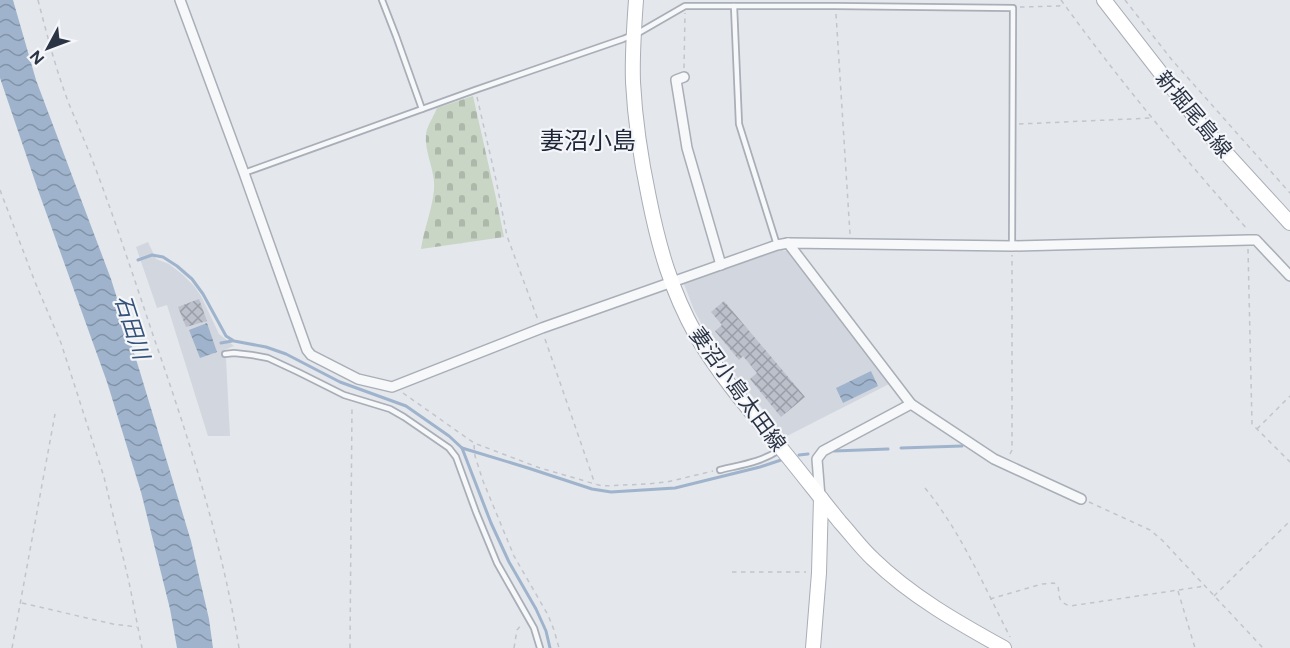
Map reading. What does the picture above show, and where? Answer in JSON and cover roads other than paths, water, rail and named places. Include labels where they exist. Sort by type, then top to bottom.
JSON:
[{"type":"main road","name":"妻沼小島太田線","points":[[636,0],[634,91],[642,160],[661,251],[671,283],[703,347],[820,498],[876,563],[897,581],[947,616],[1007,643]]},
{"type":"main road","name":"新堀尾島線","points":[[1104,0],[1205,130],[1290,223]]},
{"type":"main road","points":[[813,648],[819,573],[820,498]]},
{"type":"street","points":[[180,0],[307,350],[311,356],[358,379],[392,387],[542,328],[777,244],[1012,246],[1256,240],[1290,276]]},
{"type":"street","points":[[684,78],[676,80],[687,148],[721,265]]},
{"type":"street","points":[[788,243],[911,404],[994,459],[1081,498]]},
{"type":"street","points":[[820,498],[817,459],[823,451],[911,404]]},
{"type":"lane","points":[[382,0],[422,109]]},
{"type":"lane","points":[[682,0],[685,6]]},
{"type":"lane","points":[[244,173],[634,35],[685,6],[1013,8],[1012,246]]},
{"type":"lane","points":[[734,6],[739,124],[777,244]]},
{"type":"lane","points":[[225,354],[234,353],[268,358],[329,389],[390,409],[452,452],[456,457],[497,563],[534,628],[540,648]]},
{"type":"lane","points":[[720,470],[756,461],[781,448]]},
{"type":"water","points":[[0,0],[13,0],[36,80],[111,279],[191,541],[209,619],[213,648],[177,648],[170,609],[141,492],[107,382],[0,78]]},
{"type":"water","points":[[207,323],[217,352],[200,358],[189,330]]},
{"type":"water","points":[[871,371],[878,386],[843,403],[836,388]]},
{"type":"waterway","points":[[138,260],[152,255],[163,257],[177,266],[192,279],[226,336],[234,341],[266,347],[286,354],[340,382],[406,406],[449,436],[462,448],[491,523],[509,562],[536,609],[546,631],[550,648]]},
{"type":"waterway","points":[[221,343],[232,341]]},
{"type":"waterway","points":[[901,448],[962,446]]},
{"type":"waterway","points":[[462,448],[592,489],[611,492],[675,488],[781,460]]},
{"type":"waterway","points":[[834,451],[888,449]]},
{"type":"waterway","points":[[799,455],[808,454]]},
{"type":"district","name":"妻沼小島","points":[[588,140]]},
{"type":"water label","name":"石田川","points":[[132,327]]}]
